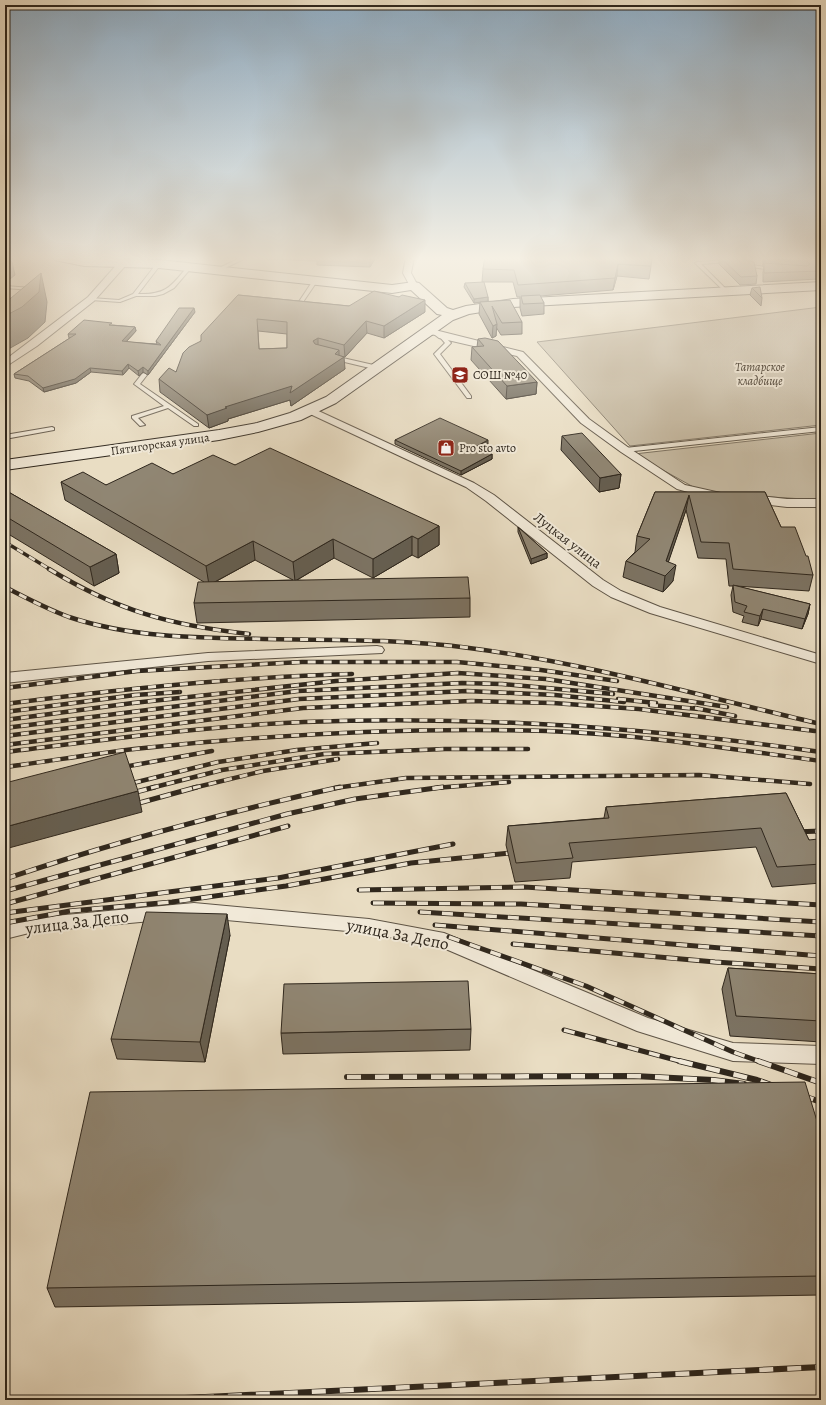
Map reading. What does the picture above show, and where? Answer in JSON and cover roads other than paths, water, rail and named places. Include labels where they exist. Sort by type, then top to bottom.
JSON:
[{"type":"main road","name":"Пятигорская улица","points":[[5,465],[219,435],[266,426],[312,411],[378,368],[427,331],[441,323]]},
{"type":"street","points":[[5,364],[62,323]]},
{"type":"street","points":[[427,331],[438,333],[442,336],[520,354],[585,421],[625,450],[681,487],[714,496],[787,503],[821,503]]},
{"type":"street","name":"Луцкая улица","points":[[312,411],[470,485],[490,498],[598,583],[616,594],[655,610],[821,660]]},
{"type":"street","points":[[5,678],[208,657],[377,650]]},
{"type":"street","name":"улица За Депо","points":[[5,932],[33,925],[194,910],[369,926],[444,940],[644,1025],[734,1052],[821,1055]]},
{"type":"lane","points":[[442,336],[448,344],[437,354],[469,396]]},
{"type":"lane","points":[[325,356],[378,368]]},
{"type":"lane","points":[[144,375],[137,384],[196,425]]},
{"type":"lane","points":[[142,425],[134,417],[169,406]]},
{"type":"lane","points":[[5,437],[52,429]]},
{"type":"lane","points":[[625,450],[821,429]]},
{"type":"railway","points":[[5,542],[51,570]]},
{"type":"railway","points":[[49,569],[98,596],[145,614],[194,626],[249,634]]},
{"type":"railway","points":[[5,587],[69,617],[117,629],[166,636],[240,639],[392,641],[469,648],[558,662],[821,724]]},
{"type":"railway","points":[[5,688],[137,671],[302,662],[457,662],[541,670],[617,681]]},
{"type":"railway","points":[[5,720],[133,703],[336,681],[458,673],[546,679],[727,707]]},
{"type":"railway","points":[[5,704],[178,684],[352,674]]},
{"type":"railway","points":[[5,728],[298,691],[462,683],[502,684],[613,694]]},
{"type":"railway","points":[[5,736],[299,699],[467,691],[555,695],[624,702]]},
{"type":"railway","points":[[5,712],[135,695],[180,692]]},
{"type":"railway","points":[[618,699],[656,703]]},
{"type":"railway","points":[[5,745],[303,708],[471,701],[553,703],[639,709],[815,731]]},
{"type":"railway","points":[[650,705],[699,709]]},
{"type":"railway","points":[[695,708],[735,716]]},
{"type":"railway","points":[[5,752],[154,734],[229,727],[304,722],[369,720],[434,720],[563,725],[692,736],[821,752]]},
{"type":"railway","points":[[5,767],[126,750],[194,743],[295,735],[446,730],[547,731],[616,735],[821,761]]},
{"type":"railway","points":[[133,783],[218,762],[297,750],[377,743]]},
{"type":"railway","points":[[151,788],[222,770],[324,754],[445,749],[528,749]]},
{"type":"railway","points":[[118,768],[212,751]]},
{"type":"railway","points":[[196,787],[263,771],[338,759]]},
{"type":"railway","points":[[337,788],[406,778],[699,775],[810,784]]},
{"type":"railway","points":[[437,788],[509,782]]},
{"type":"railway","points":[[136,792],[155,787]]},
{"type":"railway","points":[[139,803],[196,787]]},
{"type":"railway","points":[[437,788],[443,787]]},
{"type":"railway","points":[[5,879],[46,865],[171,828],[337,788]]},
{"type":"railway","points":[[5,891],[287,814],[355,799],[437,788]]},
{"type":"railway","points":[[5,904],[288,826]]},
{"type":"railway","points":[[793,832],[821,831]]},
{"type":"railway","points":[[5,913],[278,878],[453,844]]},
{"type":"railway","points":[[5,923],[70,911],[172,902],[286,886],[411,863],[520,852]]},
{"type":"railway","points":[[359,890],[524,887],[821,905]]},
{"type":"railway","points":[[373,903],[521,904],[821,922]]},
{"type":"railway","points":[[420,912],[821,936]]},
{"type":"railway","points":[[435,925],[821,956]]},
{"type":"railway","points":[[449,937],[586,986],[733,1052],[761,1062]]},
{"type":"railway","points":[[513,944],[715,962],[821,969]]},
{"type":"railway","points":[[564,1030],[682,1062]]},
{"type":"railway","points":[[758,1061],[821,1083]]},
{"type":"railway","points":[[682,1062],[757,1080],[774,1086]]},
{"type":"railway","points":[[347,1077],[634,1076],[713,1080],[744,1084]]},
{"type":"railway","points":[[800,1095],[821,1102]]},
{"type":"railway","points":[[144,1400],[821,1367]]},
{"type":"place","name":"СОШ №40","points":[[460,375]]},
{"type":"place","name":"Pro sto avto","points":[[446,448]]},
{"type":"park label","name":"Татарское кладбище","points":[[760,374]]}]
